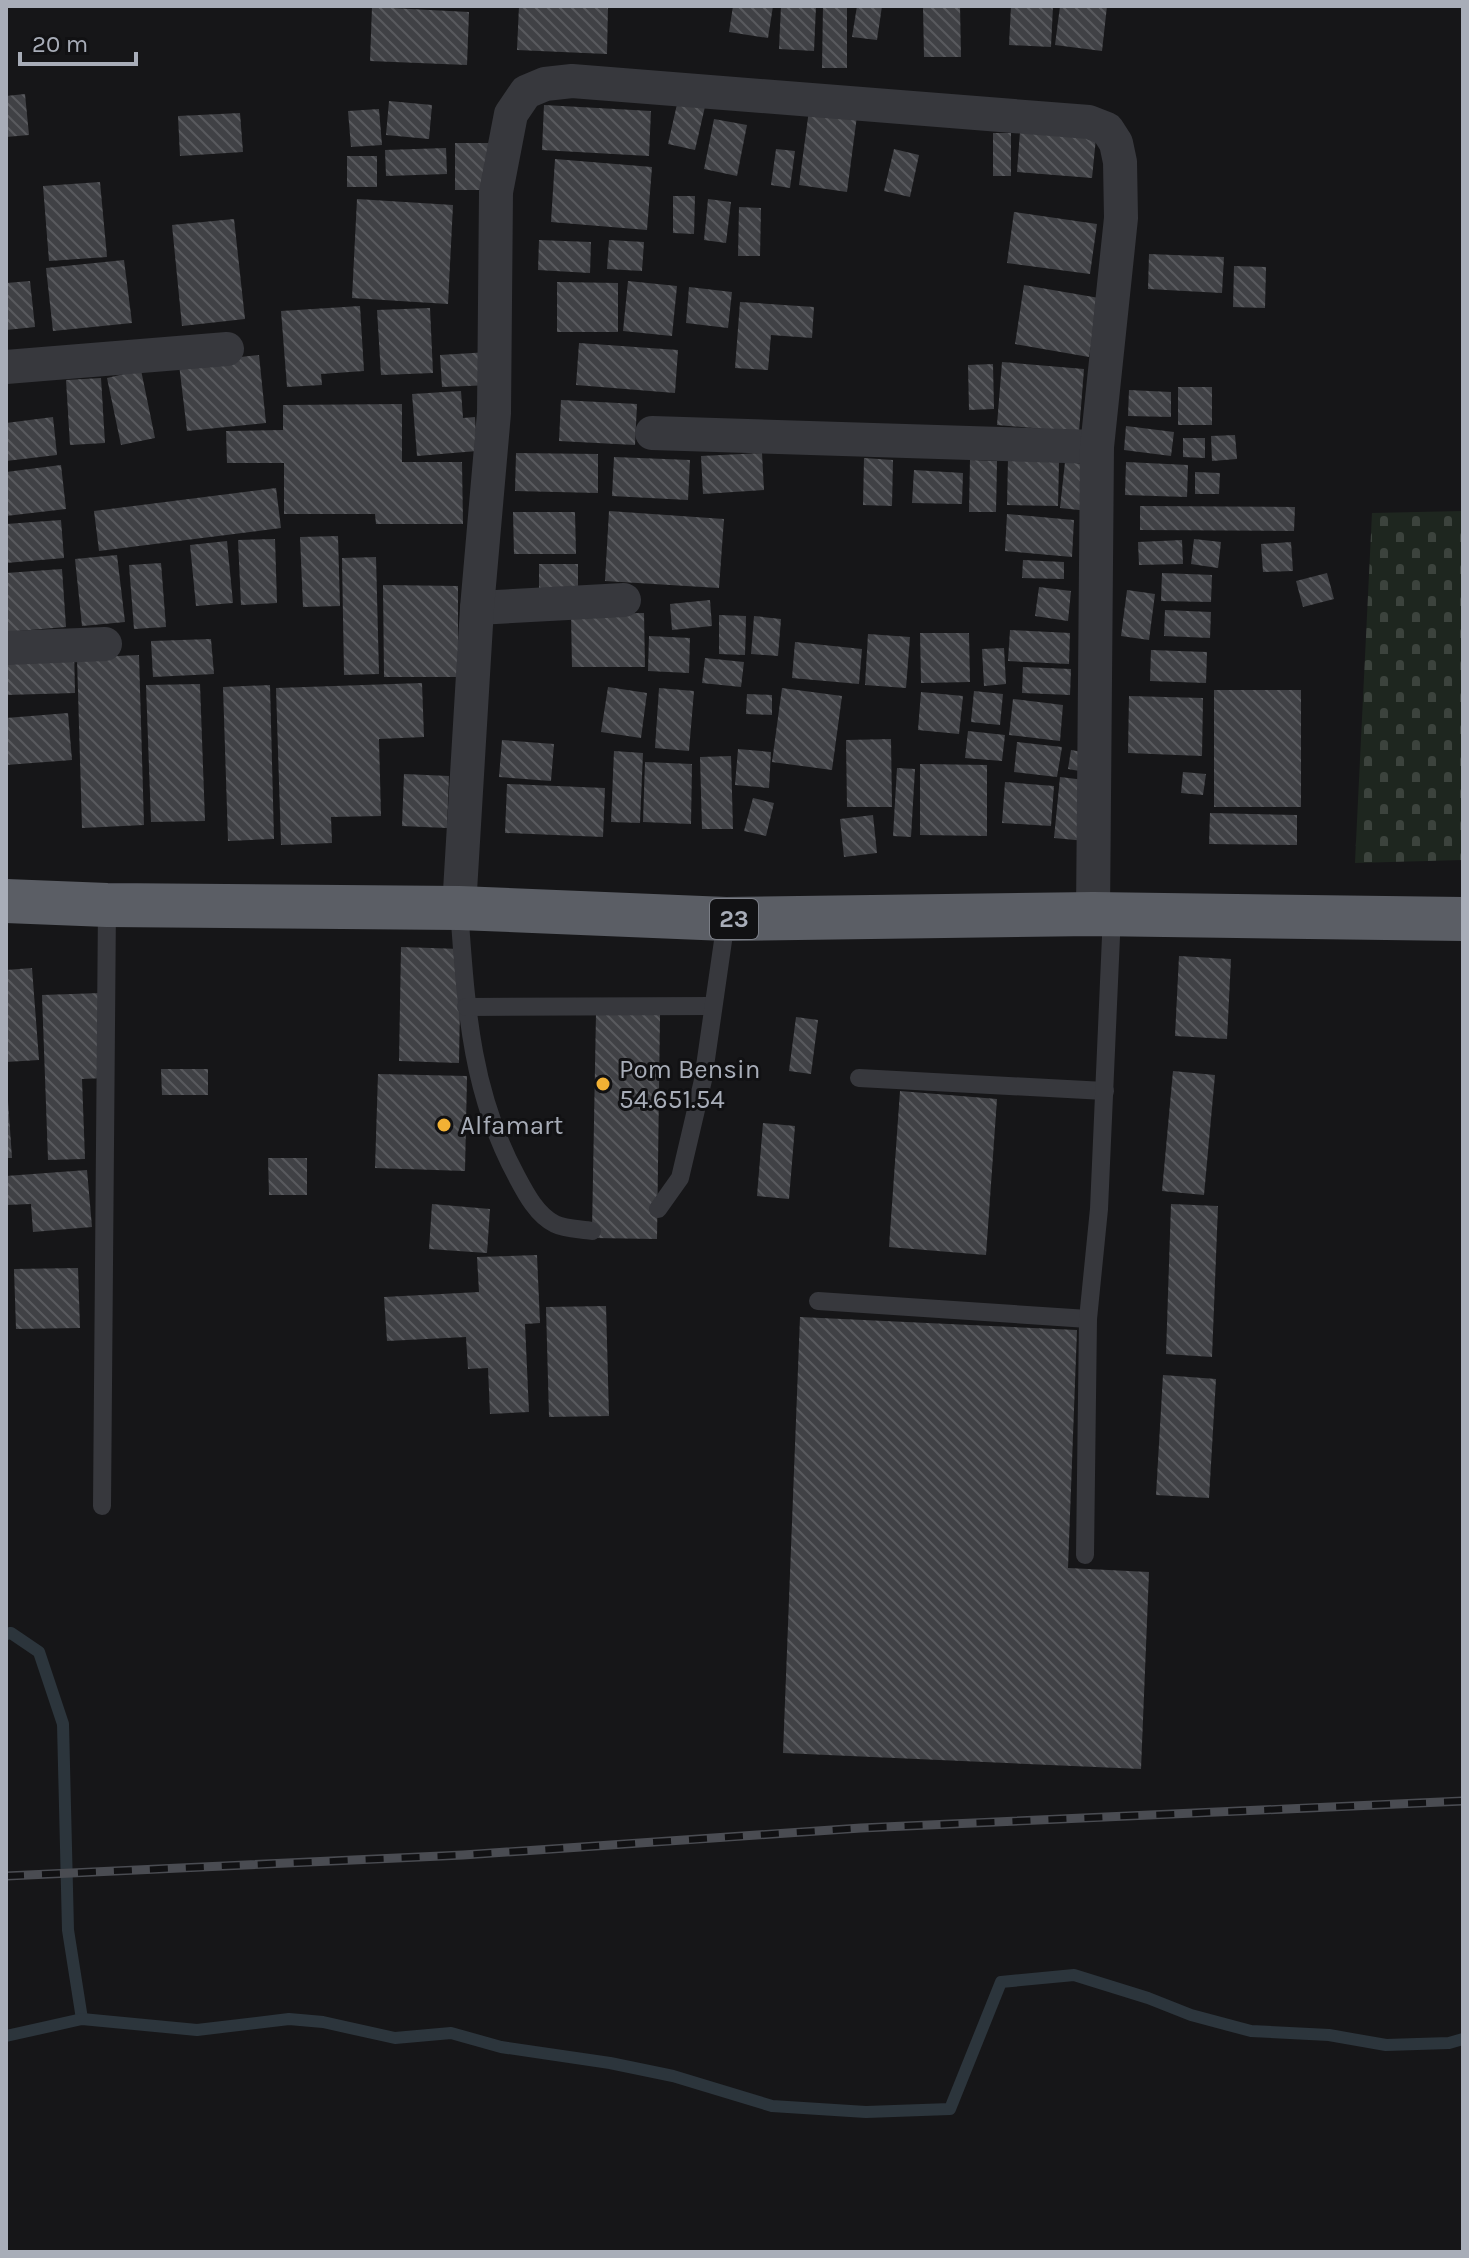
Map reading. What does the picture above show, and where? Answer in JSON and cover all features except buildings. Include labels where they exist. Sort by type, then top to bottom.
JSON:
[{"type":"highway","name":"23","points":[[6,901],[107,905],[459,908],[726,919],[1103,914],[1463,919]]},
{"type":"street","points":[[459,908],[477,608],[494,413],[496,192],[511,114],[526,92],[545,84],[572,81],[1089,122],[1107,129],[1116,143],[1120,162],[1121,218],[1097,447],[1103,914]]},
{"type":"street","points":[[6,367],[227,349]]},
{"type":"street","points":[[652,433],[1097,447]]},
{"type":"street","points":[[477,608],[624,600]]},
{"type":"street","points":[[6,648],[105,644]]},
{"type":"lane","points":[[102,1506],[107,905]]},
{"type":"lane","points":[[459,908],[466,1007],[474,1061],[504,1153],[531,1202],[555,1224],[592,1231]]},
{"type":"lane","points":[[1085,1555],[1088,1319],[1099,1209],[1105,1091],[1103,914]]},
{"type":"lane","points":[[658,1209],[680,1178],[703,1080],[726,919]]},
{"type":"lane","points":[[466,1007],[713,1006]]},
{"type":"lane","points":[[859,1078],[1105,1091]]},
{"type":"lane","points":[[818,1301],[1088,1319]]},
{"type":"green space","points":[[1463,511],[1463,860],[1355,863],[1372,513]]},
{"type":"waterway","points":[[6,1634],[11,1633],[39,1652],[63,1724],[68,1930],[82,2019]]},
{"type":"waterway","points":[[6,2036],[82,2019],[197,2030],[289,2019],[323,2022],[395,2038],[451,2033],[501,2047],[673,2076],[772,2106],[866,2112],[950,2109],[1001,1982],[1074,1975],[1191,2015],[1251,2031],[1329,2035],[1386,2045],[1449,2043],[1463,2039]]},
{"type":"railway","points":[[6,1876],[463,1855],[861,1828],[1463,1801]]},
{"type":"place","name":"Pom Bensin 54.651.54","points":[[603,1084]]},
{"type":"place","name":"Alfamart","points":[[444,1125]]}]
